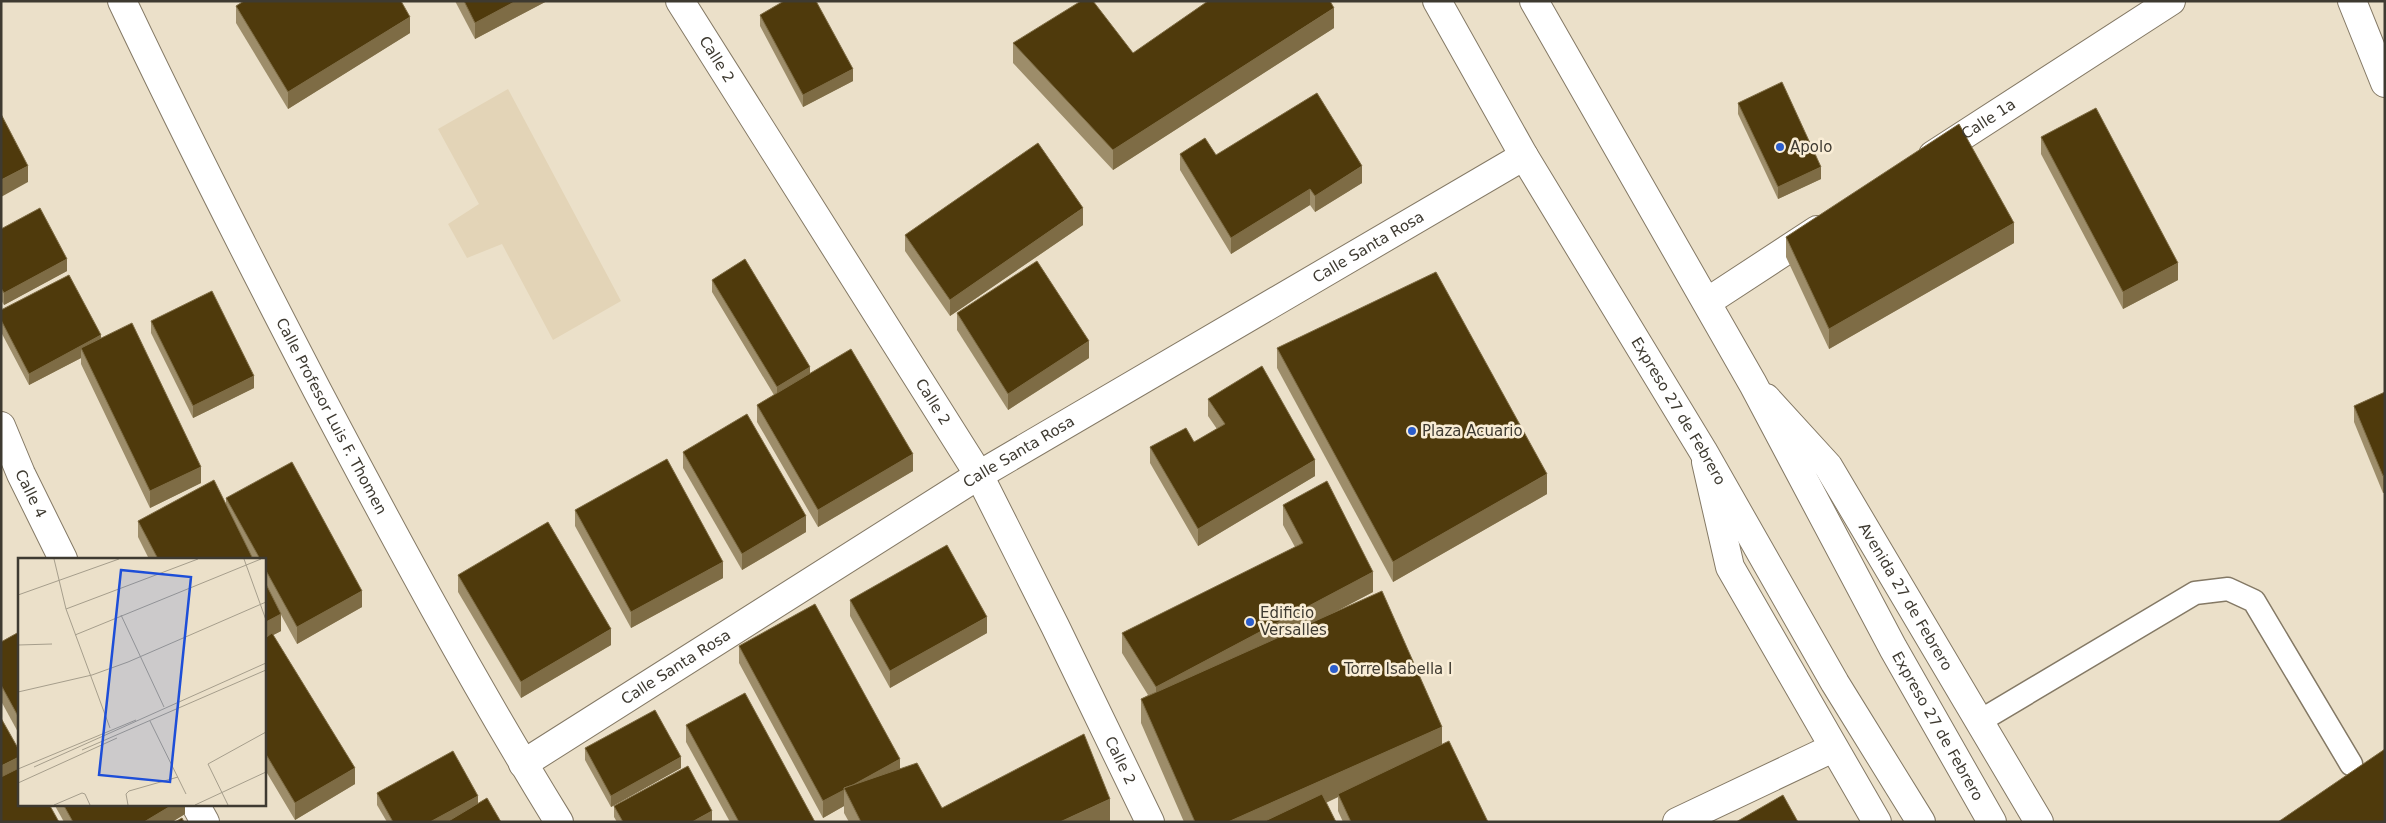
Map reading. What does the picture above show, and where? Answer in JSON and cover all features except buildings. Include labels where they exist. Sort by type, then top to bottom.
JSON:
[{"type":"main road","name":"Calle Profesor Luis F. Thomen","points":[[122,1],[192,150],[395,539],[523,764],[559,822]]},
{"type":"main road","name":"Calle 2","points":[[680,1],[979,475],[1150,822]]},
{"type":"main road","name":"Expreso 27 de Febrero","points":[[1437,1],[1524,156],[1703,451],[1835,683],[1921,822]]},
{"type":"main road","name":"Expreso 27 de Febrero","points":[[1534,1],[1753,384],[1893,648],[1992,822]]},
{"type":"main road","name":"Calle 1a","points":[[1914,168],[2171,1]]},
{"type":"main road","points":[[2352,1],[2385,84]]},
{"type":"main road","name":"Calle Santa Rosa","points":[[523,764],[979,475],[1524,156]]},
{"type":"main road","points":[[1706,302],[1839,216]]},
{"type":"main road","name":"Avenida 27 de Febrero","points":[[1753,384],[1828,466],[2040,822]]},
{"type":"main road","name":"Calle 4","points":[[1,426],[21,474],[63,558]]},
{"type":"main road","points":[[1703,451],[1730,567],[1877,822]]},
{"type":"main road","points":[[1677,822],[1833,748]]},
{"type":"main road","points":[[196,806],[205,822]]},
{"type":"lane","points":[[1980,721],[2195,593],[2228,590],[2254,601],[2351,764]]},
{"type":"shaded area","points":[[508,89],[621,301],[553,340],[502,244],[467,258],[448,224],[479,204],[438,129]]},
{"type":"place","name":"Apolo","points":[[1780,147]]},
{"type":"place","name":"Plaza Acuario","points":[[1412,431]]},
{"type":"place","name":"Edificio Versalles","points":[[1250,622]]},
{"type":"place","name":"Torre Isabella I","points":[[1334,669]]}]
